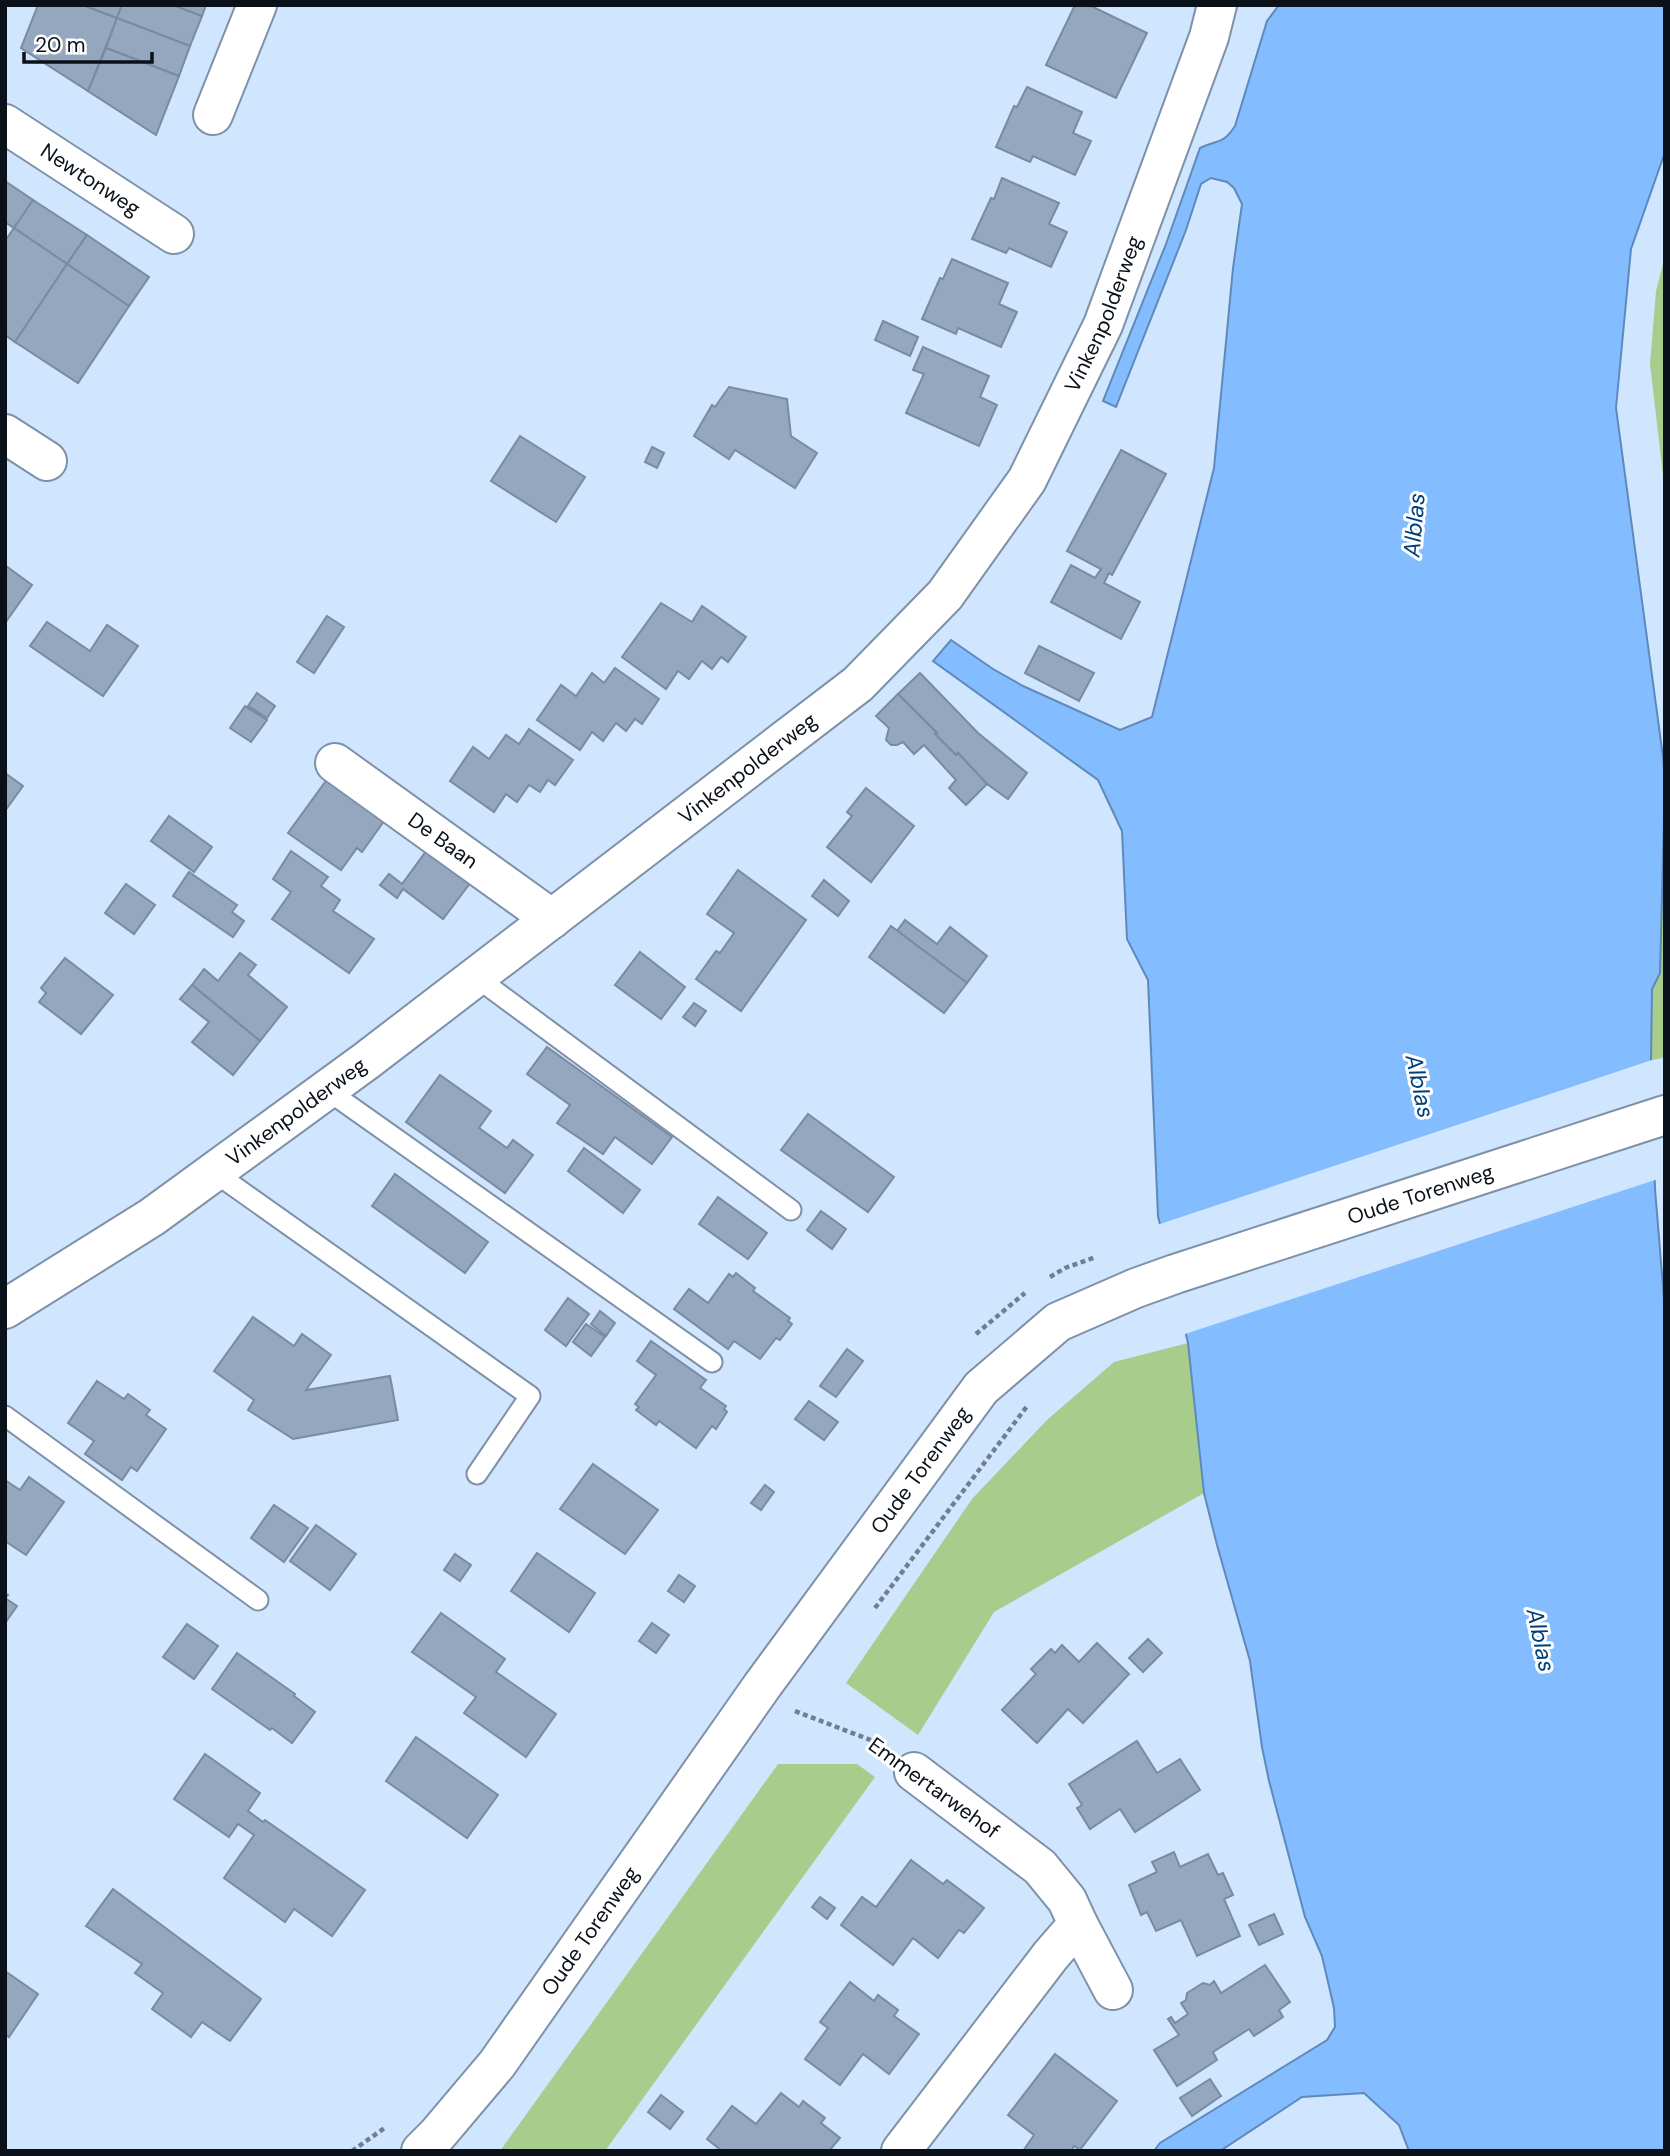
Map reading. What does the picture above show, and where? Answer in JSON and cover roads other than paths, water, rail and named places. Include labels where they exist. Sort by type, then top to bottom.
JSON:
[{"type":"street","points":[[214,115],[257,5]]},
{"type":"street","name":"Vinkenpolderweg","points":[[5,1309],[152,1217],[327,1090],[476,977],[542,912],[858,684],[945,595],[1027,480],[1103,325],[1209,37],[1217,5]]},
{"type":"street","name":"Newtonweg","points":[[5,124],[174,234]]},
{"type":"street","points":[[5,434],[47,461]]},
{"type":"street","name":"De Baan","points":[[335,763],[542,912]]},
{"type":"street","name":"Oude Torenweg","points":[[421,2151],[497,2064],[762,1686],[981,1388],[1058,1322],[1136,1287],[1665,1115]]},
{"type":"street","name":"Emmertarwehof","points":[[914,1772],[1041,1867],[1067,1900],[1113,1990]]},
{"type":"street","points":[[901,2151],[1051,1955],[1078,1924]]},
{"type":"lane","points":[[476,977],[791,1210]]},
{"type":"lane","points":[[327,1090],[712,1362]]},
{"type":"lane","points":[[214,1172],[530,1396],[477,1474]]},
{"type":"lane","points":[[5,1416],[258,1601]]},
{"type":"water","name":"Alblas","points":[[1279,5],[1665,5],[1665,152],[1631,249],[1616,408],[1665,780],[1660,973],[1652,989],[1651,1061],[1655,1189],[1665,1311],[1665,2151],[1409,2151],[1399,2125],[1364,2093],[1302,2097],[1220,2151],[1154,2151],[1160,2143],[1327,2040],[1335,2027],[1334,2008],[1322,1956],[1305,1917],[1269,1781],[1250,1661],[1204,1493],[1188,1343],[1158,1216],[1148,980],[1127,939],[1122,831],[1098,780],[933,661],[951,640],[1023,686],[1120,730],[1152,717],[1214,468],[1233,268],[1242,204],[1234,188],[1227,182],[1211,178],[1201,184],[1186,230],[1116,407],[1103,401],[1166,244],[1200,148],[1223,139],[1235,126],[1267,21]]}]
